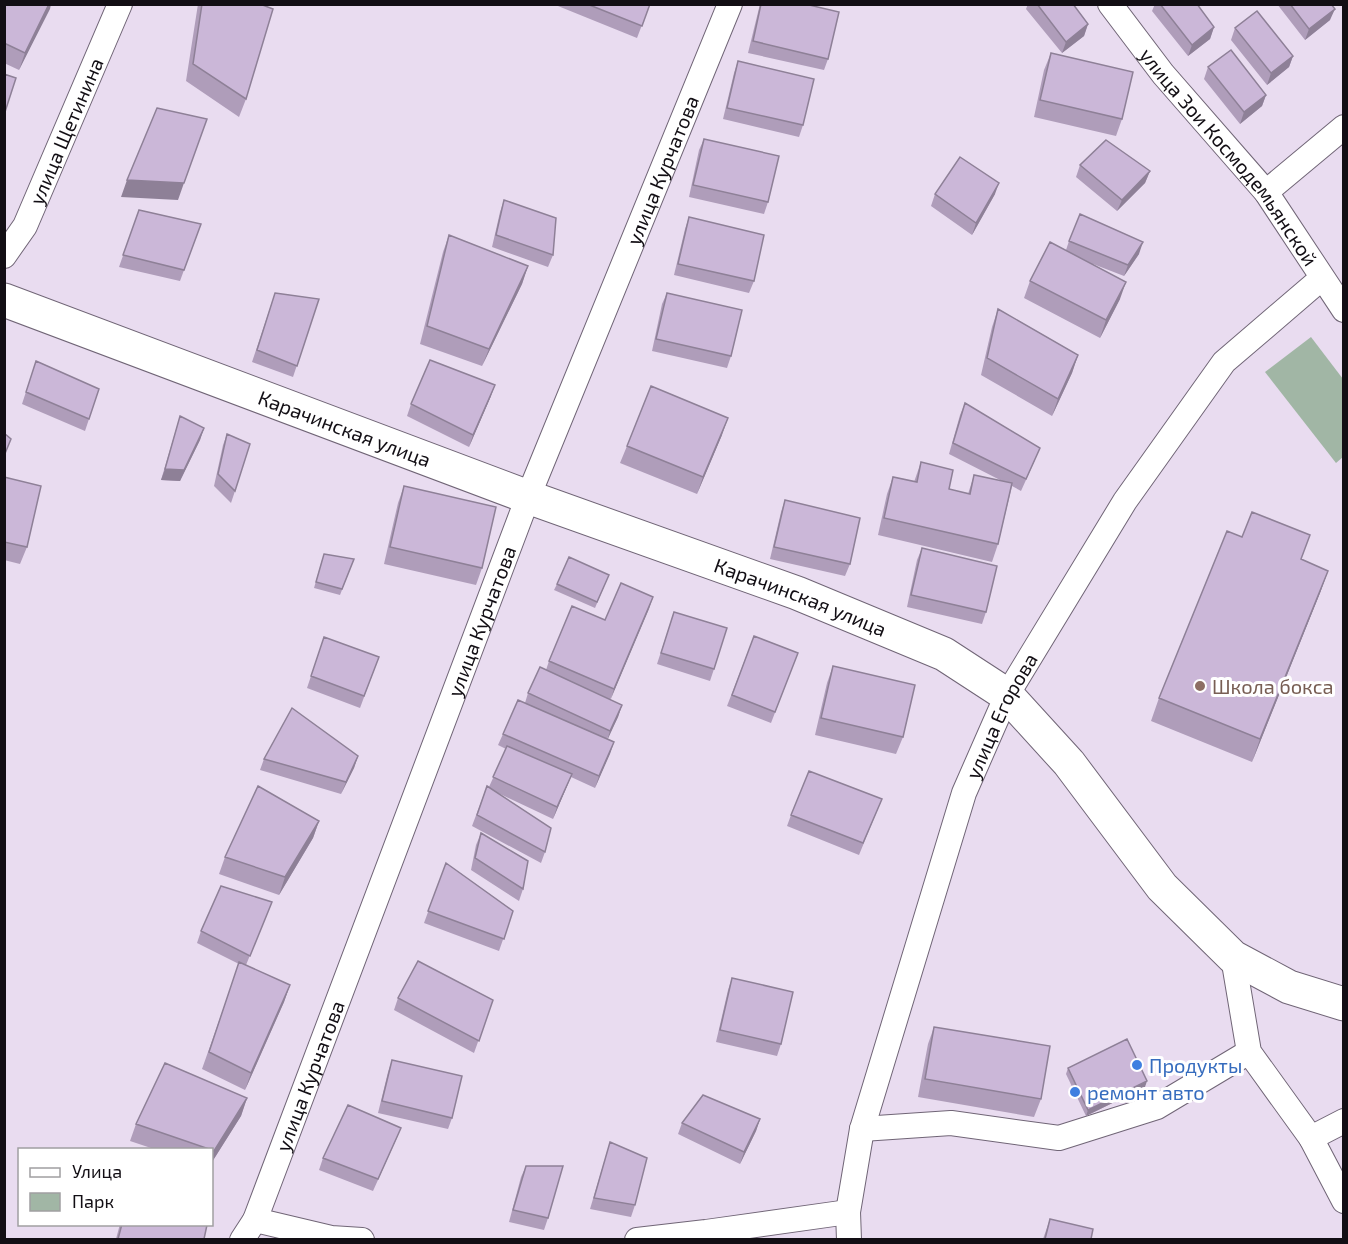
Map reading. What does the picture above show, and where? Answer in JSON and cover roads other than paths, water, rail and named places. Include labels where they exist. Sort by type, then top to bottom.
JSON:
[{"type":"street","name":"улица Щетинина","points":[[4,256],[25,226],[120,4]]},
{"type":"street","name":"улица Курчатова","points":[[249,1229],[528,496],[730,4]]},
{"type":"street","name":"улица Зои Космодемьянской","points":[[1110,4],[1163,74],[1266,192],[1344,310]]},
{"type":"street","points":[[1266,192],[1344,127]]},
{"type":"street","name":"улица Егорова","points":[[849,1239],[848,1212],[862,1129],[964,793],[1007,695],[1125,501],[1224,362],[1322,278]]},
{"type":"street","name":"Карачинская улица","points":[[4,300],[528,496],[797,593],[944,654],[1007,695],[1069,763],[1162,887],[1233,957],[1288,987],[1344,1004]]},
{"type":"street","points":[[1233,957],[1248,1052],[1311,1138],[1344,1201]]},
{"type":"street","points":[[862,1129],[951,1123],[1059,1138],[1157,1107],[1248,1052]]},
{"type":"street","points":[[1311,1138],[1344,1121]]},
{"type":"street","points":[[637,1239],[706,1232],[848,1212]]},
{"type":"street","points":[[249,1229],[362,1239]]},
{"type":"place","name":"Школа бокса","points":[[1200,686]]},
{"type":"place","name":"Продукты","points":[[1137,1065]]},
{"type":"place","name":"ремонт авто","points":[[1075,1092]]}]
